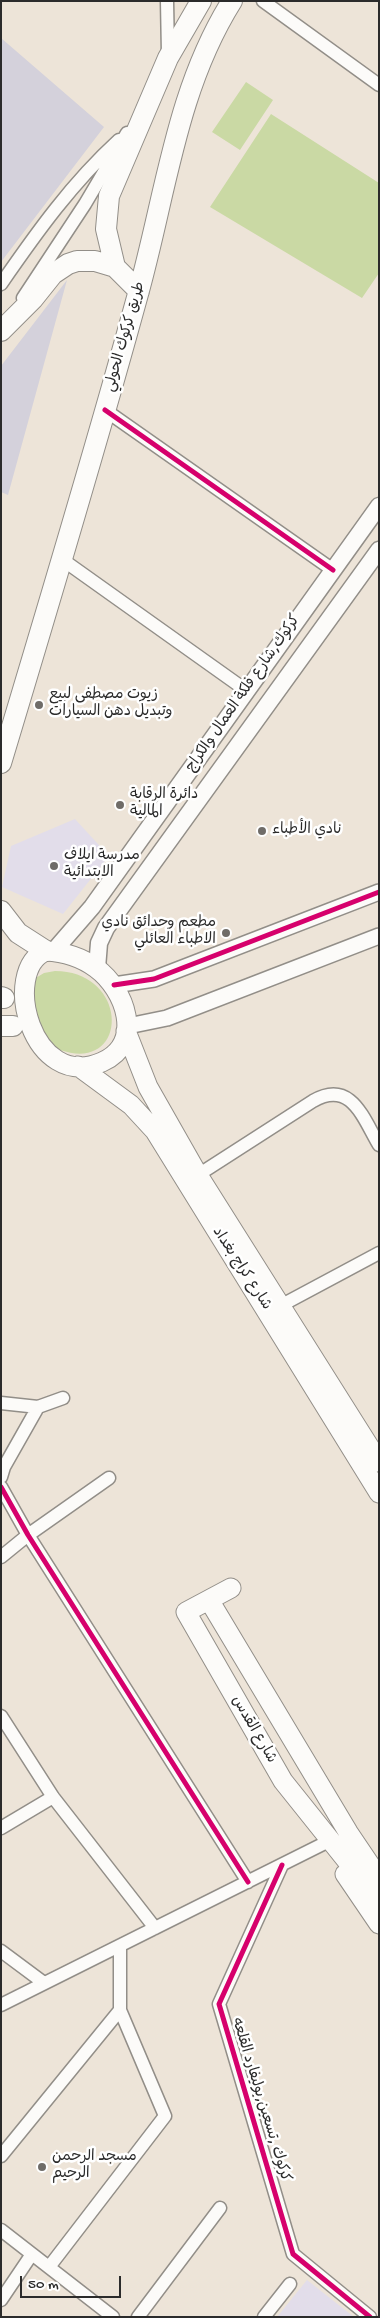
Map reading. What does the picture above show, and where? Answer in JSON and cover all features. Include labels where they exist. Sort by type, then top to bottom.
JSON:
[{"type":"highway","name":"طريق كركوك الحولي","points":[[114,267],[106,228],[108,201],[168,58],[201,1]]},
{"type":"highway","name":"طريق كركوك الحولي","points":[[1,763],[63,560],[139,291],[190,86],[213,34],[232,1]]},
{"type":"highway","points":[[1,331],[33,299],[53,274],[76,261],[95,261],[114,267],[139,291]]},
{"type":"highway","points":[[1,911],[18,933],[50,952]]},
{"type":"main road","name":"كركوك,شارع فلكة العمال والكراج","points":[[50,952],[92,907],[379,506]]},
{"type":"main road","name":"كركوك,شارع فلكة العمال والكراج","points":[[97,968],[99,943],[106,928],[379,550]]},
{"type":"main road","points":[[50,952],[76,956],[97,968],[114,985],[124,1006],[127,1028],[118,1049],[107,1059],[93,1065],[78,1066],[55,1062],[28,1045],[7,1026],[5,988],[24,959],[50,952]]},
{"type":"main road","name":"شارع كراج بغداد","points":[[127,1028],[152,1095],[198,1175],[379,1462]]},
{"type":"main road","name":"شارع كراج بغداد","points":[[78,1066],[131,1105],[156,1131],[379,1493]]},
{"type":"main road","points":[[209,1600],[231,1588]]},
{"type":"main road","name":"شارع القدس","points":[[331,1840],[297,1800],[280,1776],[186,1612],[209,1600],[348,1832],[379,1878]]},
{"type":"main road","points":[[348,1832],[379,1855]]},
{"type":"main road","points":[[331,1840],[379,1901]]},
{"type":"main road","points":[[331,1840],[354,1891],[379,1924]]},
{"type":"street","points":[[167,1],[168,58]]},
{"type":"street","points":[[263,1],[379,85]]},
{"type":"street","points":[[1,331],[85,204],[128,132],[150,100]]},
{"type":"street","points":[[1,284],[60,201],[104,153],[128,132]]},
{"type":"street","points":[[105,410],[333,570]]},
{"type":"street","points":[[63,560],[247,692]]},
{"type":"street","points":[[114,985],[154,979],[379,892]]},
{"type":"street","points":[[127,1028],[167,1018],[379,936]]},
{"type":"street","points":[[198,1175],[313,1101],[326,1095],[340,1095],[353,1102],[379,1145]]},
{"type":"street","points":[[280,1306],[379,1252]]},
{"type":"street","points":[[1,1403],[38,1407],[63,1398]]},
{"type":"street","points":[[1,1477],[4,1466],[38,1407]]},
{"type":"street","points":[[1,1557],[28,1535],[109,1478]]},
{"type":"street","points":[[1,1488],[28,1535],[248,1882]]},
{"type":"street","points":[[1,1716],[53,1797],[155,1928]]},
{"type":"street","points":[[1,1828],[53,1797]]},
{"type":"street","points":[[1,2005],[331,1840]]},
{"type":"street","name":"كركوك ,تسعين,بوليفارد القلعه","points":[[282,1865],[219,2004],[293,2254],[370,2317]]},
{"type":"street","points":[[49,2267],[165,2116],[120,2010],[120,1946]]},
{"type":"street","points":[[1,1951],[44,1983]]},
{"type":"street","points":[[1,2156],[120,2010]]},
{"type":"street","points":[[138,2317],[220,2208]]},
{"type":"street","points":[[1,2230],[113,2317]]},
{"type":"street","points":[[1,2300],[32,2254]]},
{"type":"street","points":[[264,2317],[290,2284]]},
{"type":"shaded area","points":[[1,38],[104,127],[1,262]]},
{"type":"shaded area","points":[[67,280],[8,495],[1,492],[1,366]]},
{"type":"shaded area","name":"مدرسة ايلاف الابتدائية","points":[[75,819],[109,856],[63,914],[2,887],[11,846]]},
{"type":"shaded area","points":[[307,2280],[354,2317],[277,2317]]},
{"type":"green space","points":[[246,82],[273,100],[240,150],[212,132]]},
{"type":"green space","points":[[271,114],[379,183],[379,273],[362,298],[210,207]]},
{"type":"green space","points":[[55,971],[80,975],[97,987],[108,1002],[112,1020],[109,1036],[99,1048],[83,1053],[60,1050],[34,1032],[34,979],[44,973]]},
{"type":"cycle path","points":[[105,410],[333,570]]},
{"type":"cycle path","points":[[114,985],[154,979],[379,892]]},
{"type":"cycle path","points":[[1,1487],[28,1535],[248,1882]]},
{"type":"cycle path","points":[[282,1865],[219,2004],[293,2254],[370,2317]]},
{"type":"place","name":"زيوت مصطفى لبيع وتبديل دهن السيارات","points":[[39,705]]},
{"type":"place","name":"دائرة الرقابة المالية","points":[[120,805]]},
{"type":"place","name":"نادي الأطباء","points":[[262,831]]},
{"type":"place","name":"مدرسة ايلاف الابتدائية","points":[[54,866]]},
{"type":"place","name":"مطعم وحدائق نادي الاطباء العائلي","points":[[226,933]]},
{"type":"place","name":"مسجد الرحمن الرحيم","points":[[42,2167]]}]
